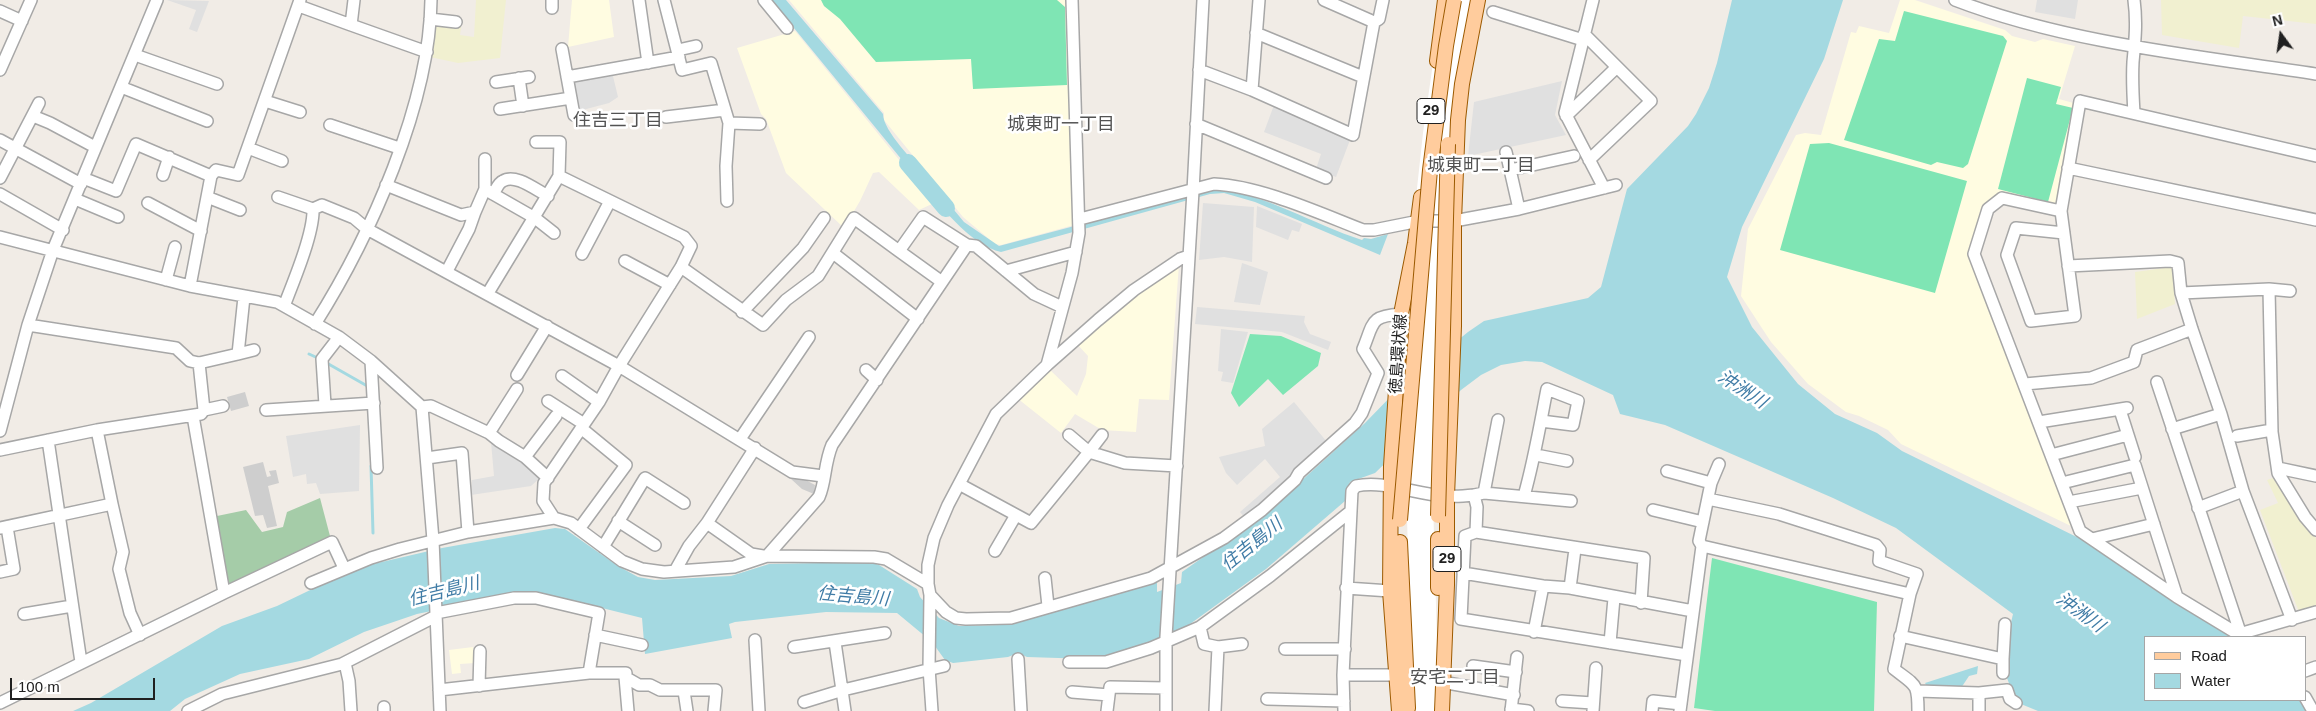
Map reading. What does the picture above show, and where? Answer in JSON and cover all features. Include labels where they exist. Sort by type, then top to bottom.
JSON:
[{"type":"main road","name":"徳島環状線","points":[[1399,711],[1390,591],[1390,487],[1396,386],[1402,314],[1418,221],[1445,0]]},
{"type":"main road","name":"徳島環状線","points":[[1408,711],[1401,594],[1400,520],[1430,170],[1454,0]]},
{"type":"main road","name":"29","points":[[1442,711],[1438,599],[1438,516],[1448,144],[1468,0]]},
{"type":"main road","name":"29","points":[[1442,682],[1447,584],[1447,496],[1454,335],[1454,221],[1459,102],[1478,0]]},
{"type":"street","points":[[0,70],[31,0]]},
{"type":"street","points":[[0,431],[1,417],[28,324],[53,250],[63,230],[95,147],[157,0]]},
{"type":"street","points":[[351,26],[354,0]]},
{"type":"street","points":[[315,324],[367,229],[386,185],[410,116],[427,52],[431,0]]},
{"type":"street","points":[[638,0],[648,63]]},
{"type":"street","points":[[664,0],[682,70],[711,63],[729,123],[726,166],[727,201]]},
{"type":"street","points":[[764,0],[788,28]]},
{"type":"street","points":[[1047,364],[1072,273],[1080,225],[1072,0]]},
{"type":"street","points":[[1166,711],[1166,640],[1193,193],[1202,0]]},
{"type":"street","points":[[1252,90],[1258,0]]},
{"type":"street","points":[[1324,0],[1374,22]]},
{"type":"street","points":[[1199,70],[1252,90],[1353,135],[1374,22],[1379,19],[1383,0]]},
{"type":"street","points":[[1955,0],[1991,14],[2028,24],[2136,46],[2316,74]]},
{"type":"street","points":[[2134,0],[2136,46],[2133,63],[2134,113]]},
{"type":"street","points":[[1590,1],[1564,113],[1604,188]]},
{"type":"street","points":[[190,286],[212,176],[216,170],[238,175],[299,3],[351,26],[427,52]]},
{"type":"street","points":[[0,11],[22,21]]},
{"type":"street","points":[[1493,12],[1583,37],[1617,67],[1650,101],[1590,160]]},
{"type":"street","points":[[430,19],[456,22]]},
{"type":"street","points":[[1256,33],[1363,77]]},
{"type":"street","points":[[567,77],[648,63],[696,46]]},
{"type":"street","points":[[562,49],[574,116]]},
{"type":"street","points":[[135,55],[217,84]]},
{"type":"street","points":[[1566,116],[1617,67]]},
{"type":"street","points":[[496,82],[524,78],[523,106]]},
{"type":"street","points":[[121,87],[207,121]]},
{"type":"street","points":[[500,110],[571,98]]},
{"type":"street","points":[[265,101],[300,112]]},
{"type":"street","points":[[2064,233],[2016,228],[2008,255],[2031,321],[2074,316],[2062,211],[2080,101],[2316,156]]},
{"type":"street","points":[[0,178],[39,103]]},
{"type":"street","points":[[666,117],[725,110]]},
{"type":"street","points":[[33,116],[95,147]]},
{"type":"street","points":[[729,123],[760,124]]},
{"type":"street","points":[[1196,124],[1326,178]]},
{"type":"street","points":[[330,125],[399,148]]},
{"type":"street","points":[[0,140],[16,150],[82,181],[116,191],[136,144],[212,176]]},
{"type":"street","points":[[488,293],[559,176],[560,142],[536,142]]},
{"type":"street","points":[[248,148],[282,161]]},
{"type":"street","points":[[1506,152],[1519,209]]},
{"type":"street","points":[[1510,170],[1574,156]]},
{"type":"street","points":[[163,175],[169,157]]},
{"type":"street","points":[[485,159],[489,192]]},
{"type":"street","points":[[2068,168],[2316,220]]},
{"type":"street","points":[[554,518],[543,501],[543,489],[548,478],[599,402],[619,366],[681,267],[691,246],[684,237],[559,176]]},
{"type":"street","points":[[447,271],[469,229],[475,212],[489,192],[500,182],[515,179],[548,196]]},
{"type":"street","points":[[1080,225],[1220,184],[1245,189],[1363,230],[1374,230],[1418,221],[1454,221],[1519,209],[1616,185]]},
{"type":"street","points":[[386,185],[461,215],[475,212]]},
{"type":"street","points":[[489,192],[535,218],[554,232]]},
{"type":"street","points":[[0,194],[63,230]]},
{"type":"street","points":[[207,197],[240,210]]},
{"type":"street","points":[[278,197],[313,210],[322,205],[354,218],[367,229],[488,293],[619,366],[792,472],[823,476]]},
{"type":"street","points":[[2062,211],[2002,198],[1988,209],[1974,254],[2080,531],[2177,597],[2241,636],[2316,612]]},
{"type":"street","points":[[75,199],[118,217]]},
{"type":"street","points":[[582,254],[610,201]]},
{"type":"street","points":[[148,203],[201,231]]},
{"type":"street","points":[[284,306],[298,272],[314,219],[313,210]]},
{"type":"street","points":[[899,250],[923,217],[967,245],[976,246],[1034,294],[1062,307]]},
{"type":"street","points":[[742,312],[804,248],[824,218]]},
{"type":"street","points":[[681,267],[742,312],[763,325],[786,300],[818,276],[854,218],[942,282]]},
{"type":"street","points":[[0,237],[190,286],[277,302],[339,337],[371,361],[422,407],[428,458],[440,711]]},
{"type":"street","points":[[311,583],[344,568],[381,555],[433,544],[468,532],[554,518],[571,523],[622,561],[642,569],[664,572],[734,567],[765,556],[819,497],[822,489],[825,461],[832,445],[967,245]]},
{"type":"street","points":[[166,280],[175,247]]},
{"type":"street","points":[[1006,271],[1076,252]]},
{"type":"street","points":[[833,254],[918,319]]},
{"type":"street","points":[[932,711],[929,668],[928,564],[934,538],[959,484],[996,414],[1047,364],[1134,290],[1180,258],[1189,256]]},
{"type":"street","points":[[625,261],[670,285]]},
{"type":"street","points":[[2068,266],[2170,261],[2178,263],[2181,292],[2221,414],[2243,492],[2292,620]]},
{"type":"street","points":[[2181,292],[2269,288],[2290,291]]},
{"type":"street","points":[[2269,288],[2272,430],[2278,473],[2304,517],[2316,530]]},
{"type":"street","points":[[238,354],[244,297]]},
{"type":"street","points":[[708,523],[750,554],[765,556],[874,556],[886,560],[929,594],[946,612],[956,618],[1011,618],[1152,578],[1224,538],[1262,510],[1295,480],[1300,472],[1355,424],[1362,413],[1378,373],[1363,349],[1374,323],[1382,315],[1402,314]]},
{"type":"street","points":[[28,324],[176,348],[190,362],[199,363],[254,350]]},
{"type":"street","points":[[517,375],[547,326]]},
{"type":"street","points":[[2024,384],[2090,378],[2134,362],[2137,350],[2192,330]]},
{"type":"street","points":[[325,404],[322,359],[339,337]]},
{"type":"street","points":[[740,439],[810,337]]},
{"type":"street","points":[[371,361],[371,403],[377,468]]},
{"type":"street","points":[[199,363],[204,410]]},
{"type":"street","points":[[866,370],[877,380]]},
{"type":"street","points":[[562,376],[599,402]]},
{"type":"street","points":[[2157,382],[2241,636]]},
{"type":"street","points":[[489,433],[517,389]]},
{"type":"street","points":[[548,401],[582,426],[626,465],[579,529]]},
{"type":"street","points":[[266,410],[325,404],[371,403]]},
{"type":"street","points":[[0,450],[97,430],[193,416],[201,414],[204,410],[223,406]]},
{"type":"street","points":[[422,407],[431,406],[489,433],[499,442],[525,457],[548,478]]},
{"type":"street","points":[[2039,422],[2124,409],[2128,435],[2135,457]]},
{"type":"street","points":[[2172,430],[2221,414]]},
{"type":"street","points":[[193,416],[224,593]]},
{"type":"street","points":[[525,457],[556,416]]},
{"type":"street","points":[[1476,532],[1479,494],[1498,420]]},
{"type":"street","points":[[1524,496],[1536,454],[1541,421]]},
{"type":"street","points":[[97,430],[123,552],[119,569],[130,613],[140,634]]},
{"type":"street","points":[[2237,436],[2272,430]]},
{"type":"street","points":[[1069,435],[1089,452],[1125,463],[1177,466]]},
{"type":"street","points":[[959,484],[1031,523],[1102,435]]},
{"type":"street","points":[[2051,455],[2128,435]]},
{"type":"street","points":[[48,440],[80,662]]},
{"type":"street","points":[[675,571],[689,546],[708,523],[755,448]]},
{"type":"street","points":[[428,458],[462,452],[468,532]]},
{"type":"street","points":[[1536,454],[1567,461]]},
{"type":"street","points":[[1652,711],[1653,701],[1681,708],[1702,546],[1700,541],[1711,483],[1719,464]]},
{"type":"street","points":[[2062,483],[2135,465],[2177,597]]},
{"type":"street","points":[[2278,468],[2316,476]]},
{"type":"street","points":[[1667,471],[1711,483]]},
{"type":"street","points":[[603,547],[645,478],[684,503]]},
{"type":"street","points":[[1267,699],[1344,706],[1343,675],[1346,588],[1352,491],[1356,486],[1363,484],[1447,496],[1479,494],[1571,501]]},
{"type":"street","points":[[2069,502],[2142,488]]},
{"type":"street","points":[[2198,508],[2243,492]]},
{"type":"street","points":[[1708,499],[1779,514],[1876,545],[1880,550],[1879,562],[1917,574],[1910,594],[1894,669],[1916,685],[1918,691],[1918,711]]},
{"type":"street","points":[[0,572],[14,569],[4,527],[60,517],[112,504]]},
{"type":"street","points":[[1653,510],[1703,522]]},
{"type":"street","points":[[1069,662],[1106,662],[1200,627],[1270,576],[1351,511]]},
{"type":"street","points":[[995,551],[1016,515]]},
{"type":"street","points":[[618,521],[655,546]]},
{"type":"street","points":[[2092,539],[2154,524]]},
{"type":"street","points":[[1641,603],[1644,558],[1575,549],[1476,532],[1465,536],[1461,619],[1687,655]]},
{"type":"street","points":[[0,703],[59,675],[80,662],[332,542],[344,568]]},
{"type":"street","points":[[1702,546],[1910,594]]},
{"type":"street","points":[[1570,588],[1575,549]]},
{"type":"street","points":[[1463,573],[1543,586],[1570,588],[1614,598],[1693,611]]},
{"type":"street","points":[[1045,578],[1048,606]]},
{"type":"street","points":[[1534,632],[1543,586]]},
{"type":"street","points":[[1346,588],[1390,591]]},
{"type":"street","points":[[188,711],[222,694],[345,663],[436,613],[514,598],[536,598],[599,613],[589,673]]},
{"type":"street","points":[[1610,643],[1614,598]]},
{"type":"street","points":[[24,614],[72,606]]},
{"type":"street","points":[[2003,673],[2005,624]]},
{"type":"street","points":[[1200,627],[1204,644],[1218,647],[1242,644]]},
{"type":"street","points":[[794,647],[885,634]]},
{"type":"street","points":[[595,635],[642,645]]},
{"type":"street","points":[[1900,636],[2003,659]]},
{"type":"street","points":[[755,640],[759,711]]},
{"type":"street","points":[[835,642],[845,711]]},
{"type":"street","points":[[1215,711],[1218,647]]},
{"type":"street","points":[[1285,649],[1345,649]]},
{"type":"street","points":[[479,686],[480,651]]},
{"type":"street","points":[[1517,657],[1511,710],[1528,711]]},
{"type":"street","points":[[1018,658],[1021,711]]},
{"type":"street","points":[[345,663],[349,681],[351,711]]},
{"type":"street","points":[[804,702],[843,690],[929,668],[944,666]]},
{"type":"street","points":[[1473,666],[1516,672]]},
{"type":"street","points":[[1562,701],[1593,707],[1596,668]]},
{"type":"street","points":[[439,690],[589,673],[626,673],[628,711]]},
{"type":"street","points":[[1343,675],[1396,676]]},
{"type":"street","points":[[625,677],[639,685],[650,685],[660,690],[716,690],[714,711]]},
{"type":"street","points":[[1442,682],[1514,695]]},
{"type":"street","points":[[1108,711],[1110,687],[1166,688]]},
{"type":"street","points":[[1918,691],[1979,693],[2007,690],[2010,699],[2016,703]]},
{"type":"street","points":[[684,691],[687,711]]},
{"type":"street","points":[[1072,692],[1109,695]]},
{"type":"street","points":[[1978,711],[1979,693]]},
{"type":"street","points":[[2306,699],[2313,711]]},
{"type":"shaded area","points":[[167,0],[209,1],[197,32],[189,29],[196,10]]},
{"type":"shaded area","points":[[572,0],[609,0],[614,37],[568,47]]},
{"type":"shaded area","points":[[789,0],[1068,0],[1074,225],[1001,245],[995,244],[963,217],[884,120],[884,113]]},
{"type":"shaded area","points":[[1900,0],[1915,0],[2005,30],[2012,36],[2035,42],[2043,39],[2075,46],[2059,99],[2077,104],[2058,207],[2002,194],[1987,202],[1969,256],[1999,338],[2075,528],[1901,444],[1888,430],[1846,412],[1808,384],[1771,342],[1741,296],[1748,229],[1796,135],[1805,133],[1821,135],[1851,32],[1856,33],[1859,26],[1889,33]]},
{"type":"shaded area","points":[[2037,0],[2078,0],[2075,19],[2035,12]]},
{"type":"shaded area","points":[[795,31],[934,203],[919,210],[879,172],[873,173],[860,201],[844,228],[786,173],[766,119],[761,114],[737,48]]},
{"type":"shaded area","points":[[612,72],[618,97],[609,103],[575,112],[569,79]]},
{"type":"shaded area","points":[[1562,81],[1555,115],[1566,135],[1468,156],[1474,102]]},
{"type":"shaded area","points":[[1274,105],[1350,140],[1336,177],[1316,169],[1321,154],[1264,132]]},
{"type":"shaded area","points":[[1203,203],[1254,207],[1252,262],[1224,257],[1199,260]]},
{"type":"shaded area","points":[[1257,206],[1302,224],[1299,232],[1292,230],[1288,240],[1256,227]]},
{"type":"shaded area","points":[[1242,263],[1268,272],[1260,305],[1234,302]]},
{"type":"shaded area","points":[[1179,264],[1169,400],[1139,399],[1136,432],[1102,430],[1075,414],[1061,433],[1017,398],[1049,369],[1077,396],[1086,374],[1088,356],[1077,344],[1132,297]]},
{"type":"shaded area","points":[[1197,307],[1305,316],[1304,322],[1310,334],[1331,342],[1328,350],[1282,332],[1195,324]]},
{"type":"shaded area","points":[[1221,329],[1248,332],[1233,383],[1221,381],[1223,372],[1218,371]]},
{"type":"shaded area","points":[[245,392],[249,406],[231,411],[227,397]]},
{"type":"shaded area","points":[[1294,402],[1327,442],[1290,481],[1245,518],[1240,512],[1280,477],[1265,459],[1237,485],[1226,473],[1219,457],[1265,446],[1262,429]]},
{"type":"shaded area","points":[[360,425],[359,491],[320,494],[316,483],[307,484],[306,474],[293,477],[286,436]]},
{"type":"shaded area","points":[[491,442],[524,463],[540,478],[531,486],[471,495],[472,480],[494,476]]},
{"type":"shaded area","points":[[263,462],[267,477],[271,476],[269,471],[276,470],[279,483],[268,486],[277,526],[267,528],[263,515],[255,516],[243,467]]},
{"type":"shaded area","points":[[798,476],[815,485],[814,494],[802,489],[791,479]]},
{"type":"shaded area","points":[[473,647],[475,663],[460,664],[461,673],[452,674],[449,650]]},
{"type":"green space","points":[[476,0],[506,0],[500,58],[458,63],[430,57],[433,23],[461,27],[460,35],[474,37]]},
{"type":"green space","points":[[821,0],[1057,0],[1065,7],[1067,85],[973,89],[971,59],[876,62],[840,19],[824,6]]},
{"type":"green space","points":[[2161,0],[2316,0],[2316,24],[2243,16],[2239,48],[2162,35]]},
{"type":"green space","points":[[1904,11],[2003,36],[2007,41],[1968,164],[1963,168],[1937,162],[1931,165],[1844,140],[1879,39],[1895,41]]},
{"type":"green space","points":[[2027,78],[2061,87],[2056,104],[2073,108],[2048,202],[1998,189]]},
{"type":"green space","points":[[1829,143],[1967,181],[1935,293],[1780,250],[1810,144]]},
{"type":"green space","points":[[2172,267],[2175,304],[2137,319],[2135,272]]},
{"type":"green space","points":[[1250,334],[1281,336],[1321,353],[1318,366],[1283,395],[1268,379],[1239,407],[1231,393]]},
{"type":"green space","points":[[2273,478],[2306,528],[2316,538],[2316,607],[2299,612],[2260,510],[2278,503],[2267,480]]},
{"type":"green space","points":[[320,498],[330,536],[227,585],[217,516],[246,510],[262,532],[283,527],[287,512]]},
{"type":"green space","points":[[1712,558],[1877,602],[1874,711],[1715,711],[1694,708]]},
{"type":"water","points":[[771,0],[786,0],[883,114],[888,129],[926,176],[920,182]]},
{"type":"water","points":[[1732,0],[1843,0],[1824,59],[1742,227],[1727,277],[1752,327],[1798,384],[1835,414],[1877,433],[1902,451],[2095,546],[2229,636],[2144,636],[2144,701],[2300,701],[2306,711],[2038,711],[2016,702],[2007,678],[2009,631],[2013,614],[1896,528],[1833,498],[1665,425],[1620,414],[1613,395],[1542,362],[1525,361],[1501,365],[1481,375],[1461,390],[1375,473],[1350,482],[1345,501],[1266,569],[1179,632],[1142,646],[1090,659],[1027,657],[1018,653],[1008,657],[953,663],[945,660],[932,642],[897,613],[826,612],[735,622],[729,624],[732,638],[645,654],[642,618],[598,607],[513,594],[417,614],[364,632],[309,659],[240,674],[185,699],[170,711],[73,711],[91,703],[222,626],[277,606],[356,568],[442,548],[555,528],[565,529],[618,566],[638,577],[655,580],[731,576],[769,564],[870,562],[879,565],[917,589],[920,597],[939,618],[959,626],[1002,625],[1154,581],[1157,582],[1157,592],[1181,583],[1182,572],[1267,512],[1365,423],[1399,388],[1468,332],[1484,321],[1588,298],[1601,287],[1627,189],[1688,126],[1709,88]]},
{"type":"water","points":[[935,187],[964,222],[999,246],[1214,189],[1234,192],[1271,203],[1362,240],[1388,234],[1380,255],[1255,202],[1224,193],[1210,194],[1001,252],[980,243],[961,227],[928,192]]},
{"type":"water","points":[[1978,666],[1977,674],[1969,676],[1961,688],[1929,689],[1925,683]]},
{"type":"pier","points":[[1442,0],[1480,0],[1460,134],[1433,501],[1439,711],[1412,711],[1403,361],[1409,262],[1423,133]]},
{"type":"waterway","points":[[908,163],[946,208]]},
{"type":"waterway","points":[[309,354],[320,359]]},
{"type":"waterway","points":[[325,362],[369,387]]},
{"type":"waterway","points":[[371,466],[373,533]]},
{"type":"district","name":"住吉三丁目","points":[[618,121]]},
{"type":"district","name":"城東町一丁目","points":[[1061,125]]},
{"type":"district","name":"城東町二丁目","points":[[1481,166]]},
{"type":"district","name":"安宅二丁目","points":[[1455,678]]},
{"type":"water label","name":"沖洲川","points":[[1742,390]]},
{"type":"water label","name":"住吉島川","points":[[1252,545]]},
{"type":"water label","name":"住吉島川","points":[[444,592]]},
{"type":"water label","name":"住吉島川","points":[[853,597]]},
{"type":"water label","name":"沖洲川","points":[[2080,613]]}]
